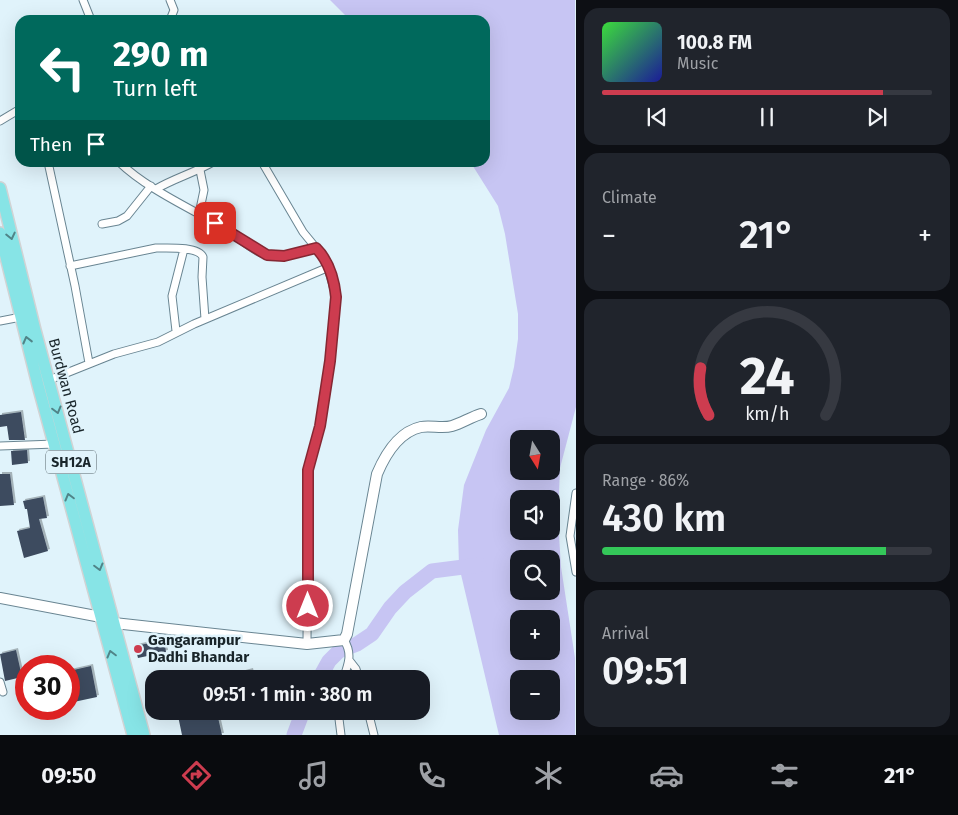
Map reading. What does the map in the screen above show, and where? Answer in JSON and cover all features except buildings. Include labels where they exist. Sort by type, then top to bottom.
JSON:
[{"type":"main road","name":"Burdwan Road","points":[[0,188],[2,203],[48,380],[114,623],[133,735]]},
{"type":"main road","name":"Burdwan Road","points":[[0,235],[101,616],[144,735]]},
{"type":"street","points":[[82,0],[89,15]]},
{"type":"street","points":[[170,0],[174,10],[172,15]]},
{"type":"street","points":[[0,121],[15,112]]},
{"type":"street","points":[[49,167],[89,363]]},
{"type":"street","points":[[124,167],[154,187],[267,255],[284,256],[316,248]]},
{"type":"street","points":[[102,224],[118,221],[126,216],[154,187],[205,167]]},
{"type":"street","points":[[265,167],[303,232],[326,260],[336,297],[330,361],[320,426],[308,470],[308,644]]},
{"type":"street","points":[[199,214],[204,190],[200,170]]},
{"type":"street","points":[[70,266],[156,248],[197,250],[203,254],[205,319]]},
{"type":"street","points":[[176,332],[172,296],[184,249]]},
{"type":"street","points":[[48,380],[114,354],[152,344],[205,319],[329,267]]},
{"type":"street","points":[[0,321],[22,318]]},
{"type":"street","points":[[344,670],[347,649],[346,634],[377,474],[382,463],[396,441],[409,432],[421,427],[454,426],[481,414]]},
{"type":"street","points":[[0,446],[55,444]]},
{"type":"street","points":[[576,493],[574,519],[570,536],[576,572]]},
{"type":"street","points":[[0,598],[101,616]]},
{"type":"street","points":[[114,623],[347,649]]},
{"type":"street","points":[[347,649],[356,670]]},
{"type":"street","points":[[0,682],[3,692]]},
{"type":"street","points":[[339,720],[341,735]]},
{"type":"street","points":[[370,720],[374,735]]},
{"type":"water","points":[[330,0],[575,0],[576,407],[560,468],[560,430],[510,430],[510,480],[560,480],[559,490],[510,490],[510,540],[559,540],[560,550],[510,550],[510,600],[560,600],[560,551],[575,658],[575,735],[499,735],[459,566],[458,530],[464,485],[486,430],[509,388],[518,339],[518,314],[505,234],[498,206],[474,167],[490,167],[490,15],[345,15]]},
{"type":"waterway","points":[[324,670],[329,661],[339,651],[357,644],[372,634],[390,608],[405,592],[432,571],[479,565]]},
{"type":"waterway","points":[[294,735],[300,720]]},
{"type":"place","name":"Gangarampur Dadhi Bhandar","points":[[138,649]]},
{"type":"route","points":[[215,223],[267,255],[284,256],[316,248],[326,260],[336,290],[330,361],[320,426],[308,470],[308,606]]}]
